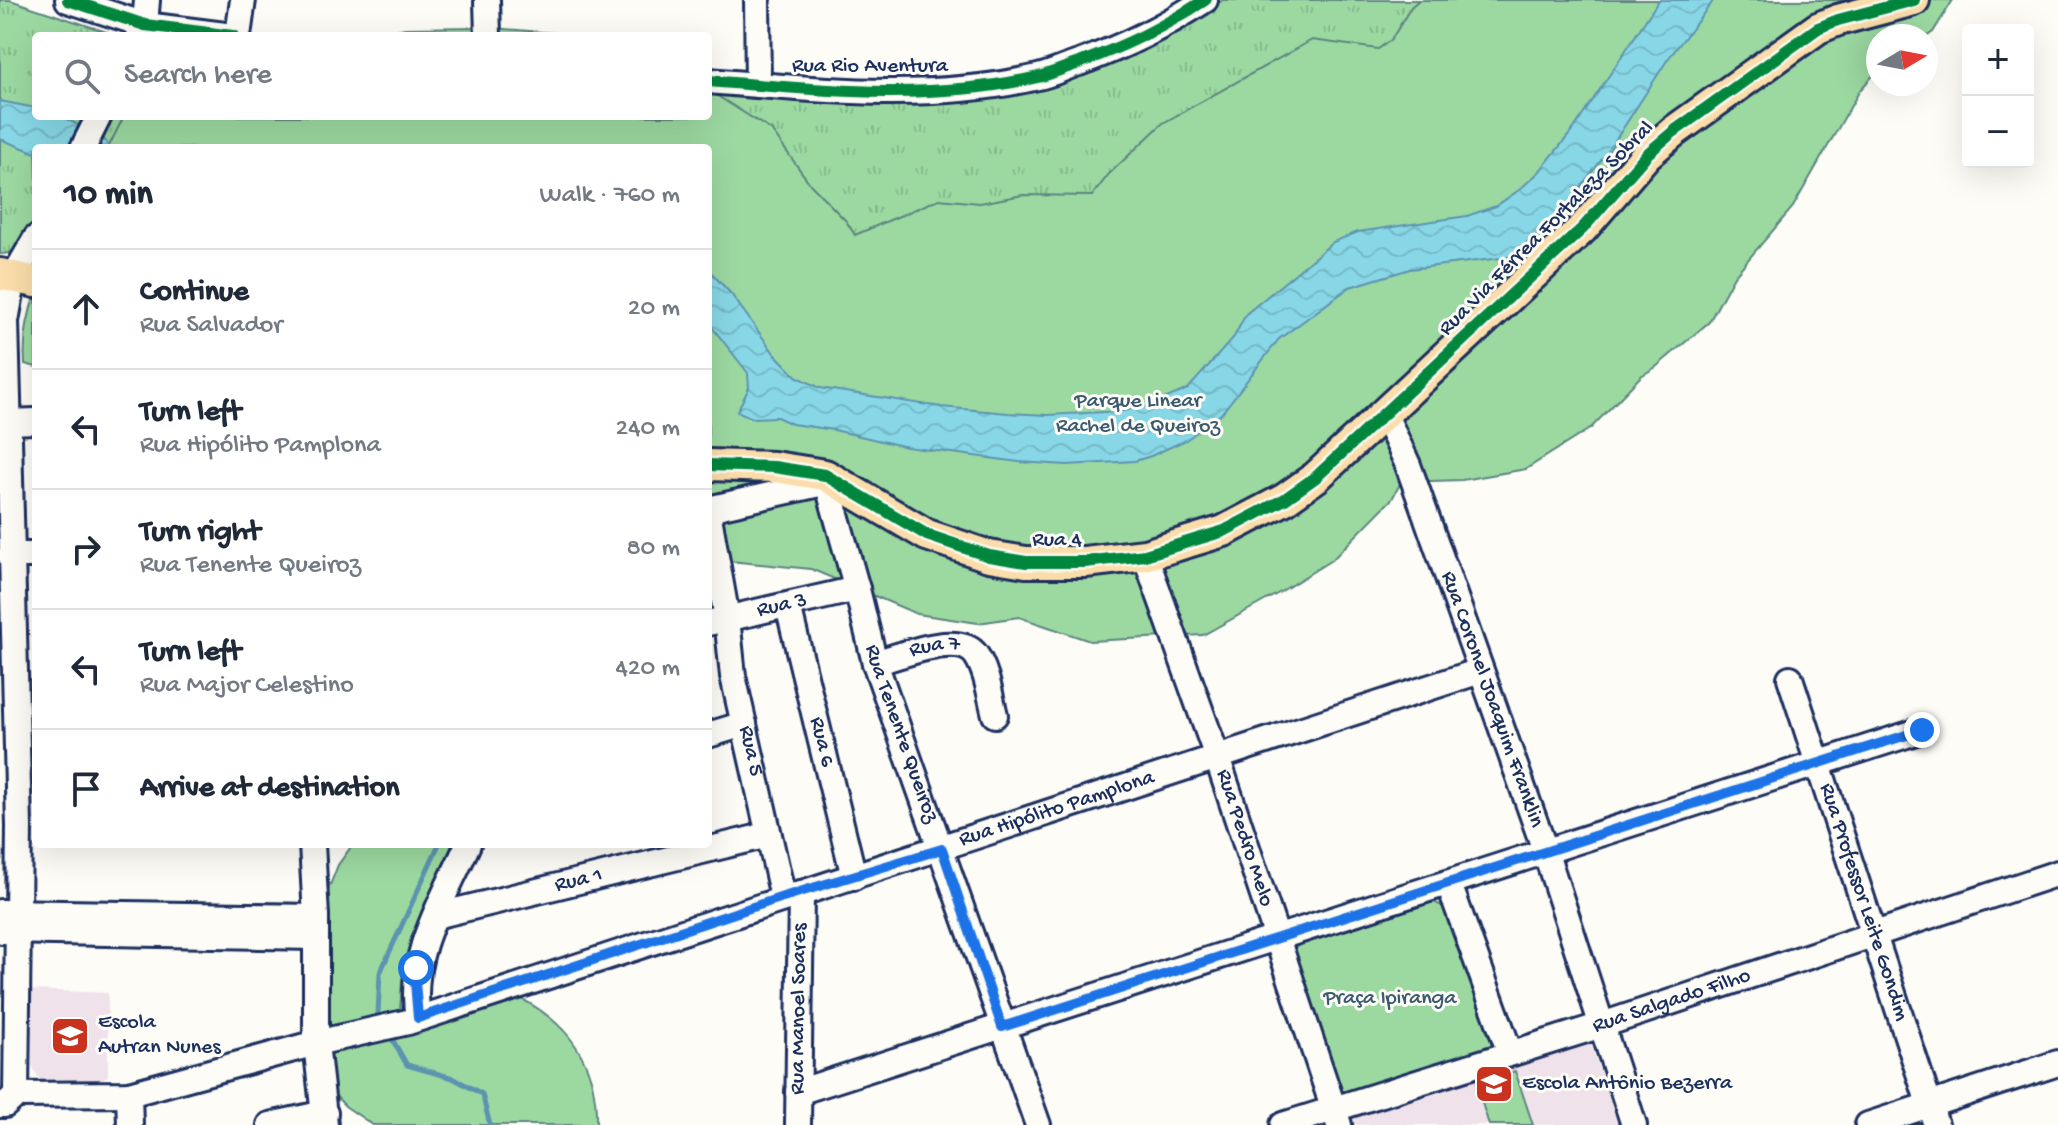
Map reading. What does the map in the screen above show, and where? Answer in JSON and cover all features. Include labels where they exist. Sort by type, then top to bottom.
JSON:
[{"type":"main road","name":"Rua Via Férrea Fortaleza Sobral","points":[[1385,415],[1583,228],[1647,154],[1673,132],[1818,28],[1914,0]]},
{"type":"main road","name":"Rua 4","points":[[712,465],[774,467],[826,479],[927,535],[989,556],[1059,563],[1145,555],[1224,531],[1285,499],[1316,477],[1385,415]]},
{"type":"street","points":[[68,0],[142,31],[147,0]]},
{"type":"street","points":[[237,32],[243,0]]},
{"type":"street","points":[[487,0],[488,32]]},
{"type":"street","points":[[757,0],[758,85]]},
{"type":"street","name":"Rua Rio Aventura","points":[[712,81],[816,89],[924,92],[1040,77],[1119,49],[1159,30],[1205,0]]},
{"type":"street","points":[[85,144],[97,120]]},
{"type":"street","points":[[8,1100],[9,922],[27,826],[18,727],[26,640],[10,555],[6,321],[17,277],[32,246]]},
{"type":"street","name":"Rua Coronel Joaquim Franklin","points":[[1385,415],[1408,465],[1546,853],[1634,1125]]},
{"type":"street","points":[[8,422],[32,421]]},
{"type":"street","points":[[712,509],[826,479]]},
{"type":"street","name":"Rua Tenente Queiroz","points":[[826,479],[875,663],[1038,1125]]},
{"type":"street","points":[[10,555],[32,555]]},
{"type":"street","name":"Rua Pedro Melo","points":[[1145,555],[1217,757],[1336,1116]]},
{"type":"street","name":"Rua 5","points":[[712,559],[717,621],[733,676],[768,835],[792,895]]},
{"type":"street","name":"Rua 3","points":[[717,621],[857,589]]},
{"type":"street","name":"Rua 6","points":[[788,606],[854,877]]},
{"type":"street","name":"Rua 7","points":[[875,663],[941,646],[968,646],[980,663],[995,715]]},
{"type":"street","name":"Rua Hipólito Pamplona","points":[[8,1100],[129,1094],[413,1020],[1480,671]]},
{"type":"street","name":"Rua Professor Leite Gondim","points":[[1790,678],[1933,1115]]},
{"type":"street","points":[[712,734],[744,724]]},
{"type":"street","points":[[798,1092],[1922,730]]},
{"type":"street","name":"Rua 1","points":[[435,916],[768,835]]},
{"type":"street","points":[[270,1125],[325,1119],[316,1043],[312,848]]},
{"type":"street","points":[[413,1020],[416,968],[421,947],[466,848]]},
{"type":"street","name":"Rua Salgado Filho","points":[[1283,1125],[1336,1116],[1510,1053],[2058,873]]},
{"type":"street","points":[[1449,884],[1510,1053]]},
{"type":"street","name":"Rua Manoel Soares","points":[[792,895],[798,1125]]},
{"type":"street","points":[[9,922],[316,927]]},
{"type":"street","points":[[1868,1125],[1933,1115],[2058,1063]]},
{"type":"street","points":[[129,1094],[130,1125]]},
{"type":"shaded area","name":"Escola Autran Nunes","points":[[31,990],[108,993],[108,1076],[100,1080],[40,1081],[32,1066]]},
{"type":"shaded area","points":[[1590,1041],[1618,1125],[1353,1125],[1351,1119]]},
{"type":"green space","points":[[0,0],[10,0],[107,32],[32,32],[32,120],[83,120],[72,144],[32,144],[32,229],[25,242],[15,251],[0,254]]},
{"type":"green space","points":[[1223,0],[1659,0],[1122,411],[712,151],[712,144],[107,144],[103,138],[112,120],[712,120],[712,89],[898,101],[1160,40]]},
{"type":"green space","name":"Parque Linear Rachel de Queiroz","points":[[1419,0],[1953,0],[1938,24],[1866,24],[1866,83],[1793,207],[1734,276],[1709,322],[1641,376],[1591,428],[1526,469],[1462,480],[1401,482],[1392,499],[1333,559],[1203,635],[1090,641],[1019,617],[978,623],[917,614],[811,569],[712,559],[712,144],[110,144],[122,120],[712,120],[712,93],[771,130],[811,185],[846,221],[855,235],[939,199],[980,203],[1023,195],[1092,196],[1109,174],[1163,123],[1312,40],[1378,49],[1391,40],[1411,7]]},
{"type":"green space","points":[[479,27],[542,32],[388,32],[405,28]]},
{"type":"green space","points":[[32,305],[32,366],[25,364]]},
{"type":"green space","points":[[350,848],[456,848],[414,935],[403,967],[400,1010],[329,1028],[327,893],[338,865]]},
{"type":"green space","name":"Praça Ipiranga","points":[[1434,902],[1444,907],[1493,1047],[1341,1098],[1289,945]]},
{"type":"green space","points":[[518,997],[553,1020],[578,1049],[592,1083],[596,1125],[373,1125],[345,1106],[320,1079],[315,1053]]},
{"type":"green space","points":[[1515,1071],[1533,1125],[1489,1125],[1476,1084]]},
{"type":"water","points":[[1659,0],[1714,0],[1668,59],[1609,150],[1560,214],[1510,257],[1410,269],[1350,287],[1279,339],[1221,414],[1186,440],[1135,461],[1067,465],[1019,462],[907,447],[792,424],[777,417],[752,418],[737,411],[749,388],[748,373],[712,327],[712,273],[774,353],[796,376],[820,388],[941,407],[1008,413],[1048,415],[1122,411],[1148,406],[1188,389],[1234,337],[1246,314],[1333,242],[1358,232],[1467,216],[1496,206],[1539,172],[1573,130]]},
{"type":"water","points":[[0,101],[32,107],[32,120],[69,120],[103,138],[107,144],[32,144],[32,151],[0,139]]},
{"type":"waterway","points":[[381,1020],[378,1014],[380,973],[437,848]]},
{"type":"waterway","points":[[388,1032],[407,1065],[453,1078],[482,1094],[490,1125]]},
{"type":"cycle path","points":[[68,0],[145,25],[201,32]]},
{"type":"cycle path","points":[[712,81],[874,92],[998,85],[1043,76],[1129,43],[1205,0]]},
{"type":"cycle path","points":[[712,465],[774,467],[825,475],[927,535],[989,556],[1026,562],[1085,562],[1145,555],[1224,531],[1285,499],[1316,477],[1583,228],[1647,154],[1673,132],[1818,28],[1914,0]]},
{"type":"place","name":"Escola Autran Nunes","points":[[70,1036]]},
{"type":"place","name":"Escola Antônio Bezerra","points":[[1494,1084]]},
{"type":"route","points":[[416,968],[418,1018],[783,897],[942,849],[1002,1027],[1922,730]]}]
